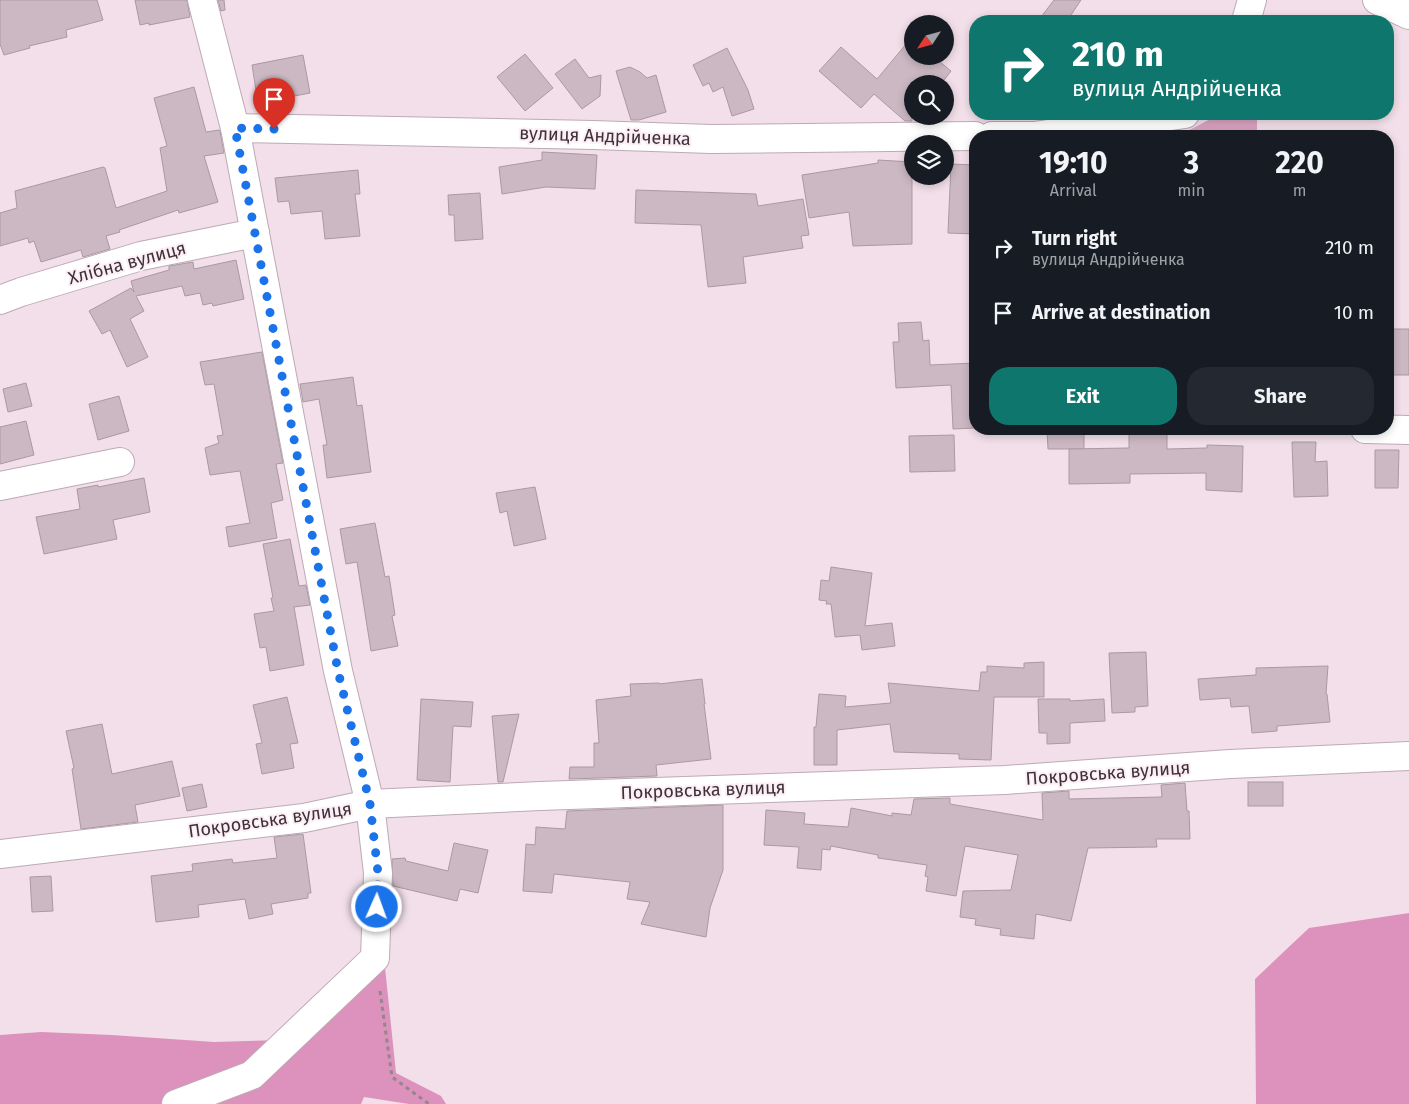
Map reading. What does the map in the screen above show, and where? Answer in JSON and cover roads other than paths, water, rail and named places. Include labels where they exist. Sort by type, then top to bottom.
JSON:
[{"type":"street","points":[[176,1104],[252,1075],[375,958],[378,873],[370,804],[338,671],[235,128],[202,0]]},
{"type":"street","points":[[1248,15],[1252,0]]},
{"type":"street","points":[[1377,0],[1409,15]]},
{"type":"street","points":[[1075,130],[1144,120]]},
{"type":"street","name":"вулиця Андрійченка","points":[[235,128],[711,139],[969,136]]},
{"type":"street","name":"Хлібна вулиця","points":[[0,300],[141,256],[255,233]]},
{"type":"street","points":[[1394,430],[1409,430]]},
{"type":"street","points":[[0,486],[120,462]]},
{"type":"street","name":"Покровська вулиця","points":[[0,854],[304,818],[370,804],[540,796],[1005,780],[1230,764],[1409,756]]}]
